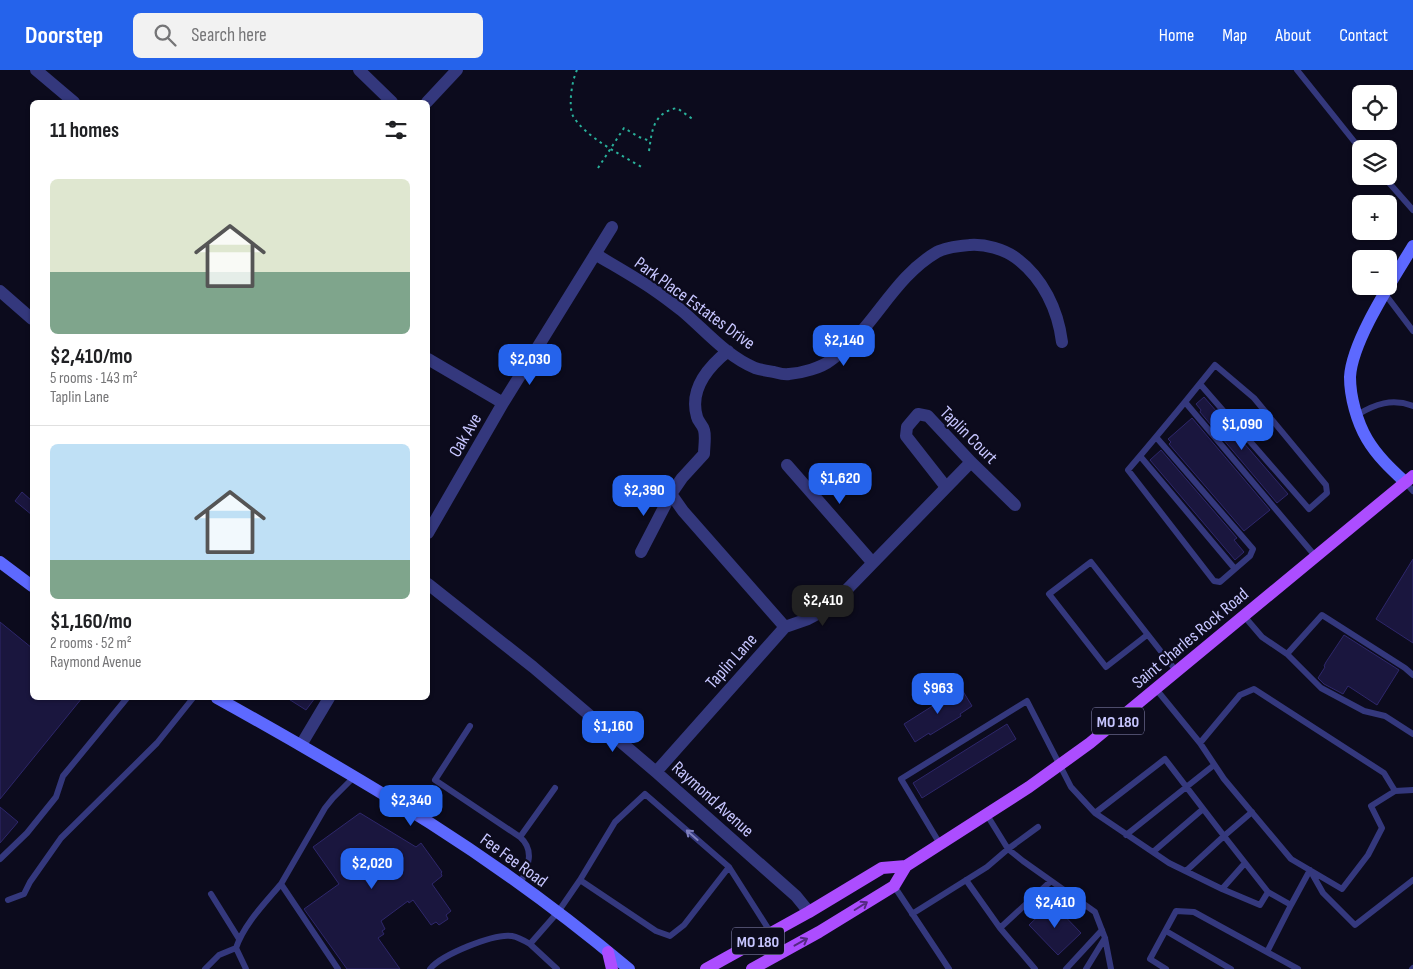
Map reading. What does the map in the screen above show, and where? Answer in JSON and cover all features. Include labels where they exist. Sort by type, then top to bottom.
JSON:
[{"type":"main road","name":"Saint Charles Rock Road","points":[[752,969],[820,932],[894,886],[906,866],[987,815],[1090,743],[1316,557],[1410,483]]},
{"type":"main road","name":"Saint Charles Rock Road","points":[[706,969],[810,912],[882,868],[906,866]]},
{"type":"main road","points":[[608,952],[612,969]]},
{"type":"street","points":[[36,70],[72,100]]},
{"type":"street","points":[[359,70],[390,100]]},
{"type":"street","points":[[429,100],[457,70]]},
{"type":"street","name":"Oak Ave","points":[[430,530],[612,227]]},
{"type":"street","name":"Park Place Estates Drive","points":[[596,254],[653,289],[741,361],[757,369],[787,375],[817,367],[830,361],[850,344],[909,274],[938,252],[959,246],[978,244],[999,249],[1014,256],[1026,266],[1039,280],[1060,326],[1062,342]]},
{"type":"street","points":[[1397,273],[1413,246]]},
{"type":"street","points":[[0,291],[30,317]]},
{"type":"street","points":[[1384,295],[1365,331],[1353,362],[1350,378],[1357,415],[1367,439],[1382,459],[1410,483]]},
{"type":"street","points":[[641,552],[671,494],[682,478],[704,454],[704,430],[697,418],[694,400],[702,379],[717,360],[728,351]]},
{"type":"street","points":[[430,360],[504,404]]},
{"type":"street","name":"Taplin Court","points":[[946,487],[906,436],[907,427],[918,414],[928,416],[1015,505]]},
{"type":"street","name":"Taplin Lane","points":[[656,772],[785,627],[808,619],[829,608],[971,462]]},
{"type":"street","points":[[787,465],[872,562]]},
{"type":"street","points":[[671,494],[683,511],[785,627]]},
{"type":"street","points":[[0,562],[30,584]]},
{"type":"street","name":"Raymond Avenue","points":[[430,586],[533,667],[656,772],[796,896],[810,912]]},
{"type":"street","name":"Fee Fee Road","points":[[221,700],[301,745],[437,827],[558,912],[629,969]]},
{"type":"street","points":[[301,745],[328,700]]},
{"type":"lane","points":[[1297,70],[1353,140]]},
{"type":"lane","points":[[1392,185],[1413,210]]},
{"type":"lane","points":[[1386,295],[1413,331]]},
{"type":"lane","points":[[1156,437],[1253,549],[1250,556],[1220,582],[1214,580],[1128,470],[1215,366],[1254,398],[1326,485],[1327,493],[1309,509],[1200,384]]},
{"type":"lane","points":[[1185,402],[1316,557]]},
{"type":"lane","points":[[1357,415],[1370,407],[1390,402],[1413,406]]},
{"type":"lane","points":[[1140,456],[1235,569]]},
{"type":"lane","points":[[1147,635],[1106,667],[1049,594],[1091,562],[1176,672]]},
{"type":"lane","points":[[1287,654],[1322,615],[1413,675]]},
{"type":"lane","points":[[1244,616],[1262,637],[1287,654],[1321,688],[1364,711],[1385,716],[1413,734]]},
{"type":"lane","points":[[1156,689],[1200,743],[1224,779],[1291,859],[1342,890],[1368,855],[1382,828],[1371,806],[1395,791],[1413,790]]},
{"type":"lane","points":[[1200,743],[1240,695],[1254,689],[1384,773],[1395,791]]},
{"type":"lane","points":[[0,858],[27,833],[56,797],[63,776],[125,700]]},
{"type":"lane","points":[[8,900],[24,894],[30,882],[61,838],[157,743],[191,700]]},
{"type":"lane","points":[[940,844],[901,779],[1027,702],[1071,788],[1095,813],[1153,852],[1222,889],[1260,905],[1268,892]]},
{"type":"lane","points":[[470,726],[434,780],[527,843],[529,854],[528,867],[520,885]]},
{"type":"lane","points":[[1095,813],[1165,759],[1268,892],[1290,904]]},
{"type":"lane","points":[[1126,835],[1214,765]]},
{"type":"lane","points":[[246,969],[236,948],[239,939],[256,914],[281,884],[325,808],[354,777]]},
{"type":"lane","points":[[520,837],[555,788]]},
{"type":"lane","points":[[530,944],[558,912],[615,822],[645,794],[729,867],[772,933]]},
{"type":"lane","points":[[1153,852],[1203,809]]},
{"type":"lane","points":[[1186,871],[1252,812]]},
{"type":"lane","points":[[987,815],[1008,849],[1095,912],[1105,938],[1111,969]]},
{"type":"lane","points":[[912,914],[987,867],[1038,827]]},
{"type":"lane","points":[[1222,889],[1245,863]]},
{"type":"lane","points":[[580,880],[656,931],[670,936],[684,926],[729,867]]},
{"type":"lane","points":[[1310,870],[1323,893],[1356,925],[1413,880]]},
{"type":"lane","points":[[1267,952],[1290,904],[1310,870]]},
{"type":"lane","points":[[966,880],[1000,928],[1035,969]]},
{"type":"lane","points":[[1000,928],[1051,880]]},
{"type":"lane","points":[[281,884],[338,969]]},
{"type":"lane","points":[[894,886],[949,969]]},
{"type":"lane","points":[[211,894],[239,939]]},
{"type":"lane","points":[[1166,969],[1150,959],[1176,911],[1194,912],[1298,969]]},
{"type":"lane","points":[[1066,969],[1102,930]]},
{"type":"lane","points":[[1166,930],[1231,969]]},
{"type":"lane","points":[[430,969],[451,953],[494,938],[512,936],[530,944],[557,969]]},
{"type":"lane","points":[[1086,969],[1105,938]]},
{"type":"lane","points":[[205,969],[219,955],[236,948]]},
{"type":"path","points":[[577,70],[572,85],[572,115],[584,128],[610,148],[643,168]]},
{"type":"path","points":[[649,151],[655,122],[670,109],[677,108],[694,120]]},
{"type":"path","points":[[598,168],[624,128],[650,141]]},
{"type":"building","points":[[1204,397],[1288,494],[1277,503],[1200,412],[1201,410],[1196,404]]},
{"type":"building","points":[[1192,418],[1270,510],[1244,531],[1169,444],[1171,442],[1168,439]]},
{"type":"building","points":[[1161,450],[1237,538],[1234,540],[1244,552],[1235,560],[1150,460]]},
{"type":"building","points":[[22,492],[30,499],[30,513],[15,501]]},
{"type":"building","points":[[1413,559],[1413,643],[1376,619]]},
{"type":"building","points":[[0,622],[30,646],[30,700],[80,700],[0,799]]},
{"type":"building","points":[[1344,635],[1399,670],[1377,705],[1348,686],[1343,694],[1324,684],[1318,678]]},
{"type":"building","points":[[961,688],[972,706],[960,714],[961,716],[915,742],[904,724]]},
{"type":"building","points":[[290,700],[314,700],[306,710]]},
{"type":"building","points":[[1007,724],[1016,739],[922,798],[913,783]]},
{"type":"building","points":[[0,807],[18,822],[0,843]]},
{"type":"building","points":[[360,813],[416,847],[421,843],[442,872],[442,876],[432,884],[451,911],[446,915],[448,919],[439,925],[436,922],[431,925],[413,900],[409,903],[408,901],[381,921],[385,929],[382,931],[384,934],[378,938],[400,969],[347,969],[304,909],[339,884],[313,847]]},
{"type":"building","points":[[1052,903],[1081,933],[1058,955],[1029,925]]}]
